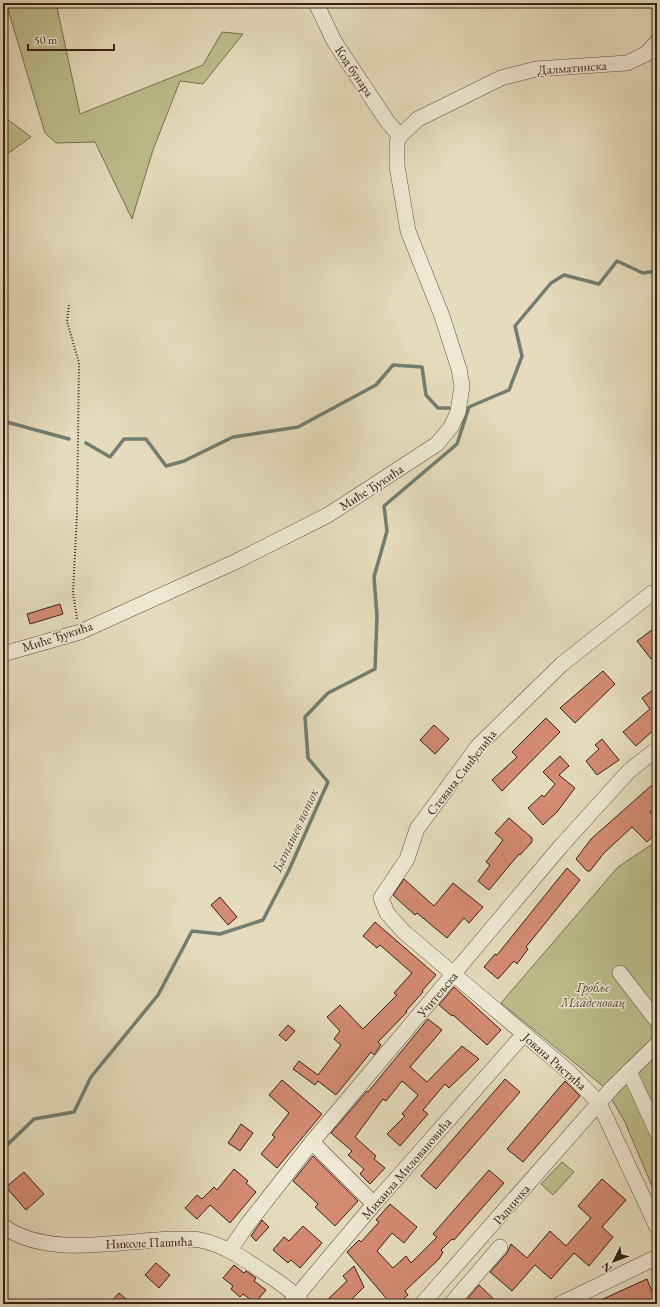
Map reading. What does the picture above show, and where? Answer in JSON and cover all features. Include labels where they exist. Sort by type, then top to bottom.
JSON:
[{"type":"street","name":"Код бунара","points":[[316,3],[334,41],[387,121],[400,136]]},
{"type":"street","name":"Далматинска","points":[[400,136],[418,119],[501,78],[536,69],[627,64],[646,54],[657,42]]},
{"type":"street","name":"Миће Ђукића","points":[[3,654],[80,632],[235,562],[328,515],[437,444],[451,427],[461,400],[462,386],[459,369],[442,316],[408,231],[397,166],[397,142],[400,136]]},
{"type":"street","name":"Стевана Синђелића","points":[[404,932],[387,913],[381,898],[407,859],[417,829],[478,746],[514,709],[591,639],[652,593]]},
{"type":"street","name":"Учитељска","points":[[230,1250],[247,1225],[312,1142],[566,840],[629,771],[657,749]]},
{"type":"street","name":"Јована Ристића","points":[[404,932],[569,1072],[599,1103],[657,1227]]},
{"type":"street","points":[[620,973],[657,1021]]},
{"type":"street","name":"Михаила Миловановића","points":[[296,1301],[374,1204],[524,1034]]},
{"type":"street","name":"Радничка","points":[[422,1304],[599,1103],[657,1044]]},
{"type":"street","points":[[629,1071],[657,1132]]},
{"type":"street","points":[[312,1142],[374,1204]]},
{"type":"street","name":"Николе Пашића","points":[[3,1226],[22,1237],[47,1244],[71,1245],[183,1239],[214,1243],[230,1250],[296,1301]]},
{"type":"street","points":[[451,1304],[500,1247]]},
{"type":"street","points":[[560,1304],[657,1257]]},
{"type":"path","points":[[69,305],[67,321],[79,363],[77,514],[73,592],[80,632]]},
{"type":"green space","points":[[6,3],[56,3],[80,114],[203,65],[222,32],[243,34],[203,84],[180,81],[153,150],[132,219],[95,142],[56,143],[45,133]]},
{"type":"green space","points":[[3,116],[31,137],[7,154],[3,152]]},
{"type":"green space","name":"Гробље Младеновац","points":[[657,841],[657,1198],[624,1120],[604,1087],[501,1003],[618,867]]},
{"type":"green space","points":[[562,1162],[574,1172],[553,1195],[541,1184]]},
{"type":"building","points":[[60,604],[63,614],[30,624],[27,614]]},
{"type":"building","points":[[657,626],[657,654],[651,659],[637,641]]},
{"type":"building","points":[[603,671],[615,684],[575,723],[560,708]]},
{"type":"building","points":[[657,687],[657,727],[636,746],[623,732],[650,709],[642,698]]},
{"type":"building","points":[[546,718],[560,732],[502,791],[492,780],[517,757],[512,752]]},
{"type":"building","points":[[434,725],[449,739],[435,754],[420,740]]},
{"type":"building","points":[[602,739],[619,760],[597,775],[586,761],[599,749],[595,745]]},
{"type":"building","points":[[560,756],[569,766],[559,775],[575,788],[557,812],[543,825],[528,808],[542,795],[544,797],[555,784],[543,772]]},
{"type":"building","points":[[652,785],[657,790],[657,805],[650,812],[657,819],[657,832],[647,842],[632,827],[604,853],[590,871],[587,871],[576,859],[591,839]]},
{"type":"building","points":[[509,818],[532,838],[532,842],[520,855],[519,854],[489,890],[478,881],[490,865],[486,862],[503,840],[495,833]]},
{"type":"building","points":[[567,868],[580,880],[526,947],[528,949],[517,964],[514,961],[498,979],[484,967],[495,954],[497,955]]},
{"type":"building","points":[[404,879],[434,906],[453,883],[483,907],[469,923],[464,918],[447,938],[417,913],[415,915],[393,895]]},
{"type":"building","points":[[220,897],[237,917],[228,925],[211,905]]},
{"type":"building","points":[[375,922],[436,975],[406,1011],[407,1012],[378,1042],[381,1045],[374,1055],[371,1052],[336,1095],[318,1081],[315,1085],[293,1069],[299,1061],[318,1075],[341,1045],[334,1039],[340,1031],[327,1017],[340,1005],[363,1029],[397,995],[394,993],[412,973],[380,945],[377,948],[363,936]]},
{"type":"building","points":[[454,987],[501,1030],[487,1045],[453,1015],[452,1016],[439,1005]]},
{"type":"building","points":[[428,1019],[442,1030],[410,1067],[427,1082],[462,1046],[479,1059],[449,1088],[445,1084],[423,1110],[428,1114],[400,1146],[387,1134],[405,1116],[402,1114],[418,1095],[402,1081],[386,1101],[383,1099],[355,1137],[376,1156],[374,1159],[385,1168],[370,1184],[360,1174],[364,1169],[348,1155],[352,1151],[331,1133],[367,1091],[368,1092]]},
{"type":"building","points":[[288,1025],[295,1031],[286,1041],[279,1035]]},
{"type":"building","points":[[505,1079],[520,1092],[436,1189],[421,1176]]},
{"type":"building","points":[[282,1080],[322,1114],[277,1168],[261,1154],[275,1137],[272,1135],[289,1113],[269,1095]]},
{"type":"building","points":[[565,1081],[580,1096],[523,1162],[507,1149]]},
{"type":"building","points":[[241,1124],[253,1133],[240,1151],[228,1143]]},
{"type":"building","points":[[313,1156],[358,1201],[335,1226],[315,1207],[318,1204],[293,1181]]},
{"type":"building","points":[[234,1169],[248,1181],[246,1183],[256,1192],[230,1223],[210,1205],[197,1219],[185,1208],[197,1195],[202,1199],[214,1187],[217,1190]]},
{"type":"building","points":[[489,1170],[504,1183],[454,1240],[452,1239],[441,1250],[443,1252],[439,1259],[405,1291],[408,1295],[397,1304],[391,1304],[347,1252],[359,1240],[361,1242],[379,1222],[376,1220],[390,1204],[417,1227],[404,1243],[392,1233],[377,1251],[393,1268],[406,1256],[411,1263],[437,1237],[433,1234]]},
{"type":"building","points":[[24,1172],[44,1194],[26,1210],[6,1187]]},
{"type":"building","points":[[602,1179],[626,1200],[602,1227],[613,1237],[589,1266],[574,1253],[551,1279],[535,1265],[512,1291],[490,1272],[507,1253],[511,1244],[527,1258],[550,1231],[566,1246],[591,1218],[578,1206]]},
{"type":"building","points":[[262,1220],[269,1227],[256,1241],[251,1236]]},
{"type":"building","points":[[303,1226],[322,1243],[300,1268],[291,1260],[288,1263],[273,1250],[284,1237],[289,1241]]},
{"type":"building","points":[[156,1263],[170,1275],[159,1288],[145,1275]]},
{"type":"building","points":[[234,1265],[244,1273],[246,1271],[256,1278],[254,1281],[266,1290],[255,1303],[243,1294],[240,1297],[231,1289],[233,1286],[223,1278]]},
{"type":"building","points":[[354,1266],[364,1287],[347,1304],[323,1304],[347,1281],[343,1276]]},
{"type":"building","points":[[647,1279],[657,1304],[592,1304]]},
{"type":"building","points":[[479,1285],[499,1304],[463,1304]]},
{"type":"building","points":[[119,1293],[132,1304],[109,1304]]},
{"type":"waterway","name":"Баташев поток","points":[[3,1149],[34,1119],[74,1112],[91,1077],[158,995],[192,931],[220,934],[263,920],[289,870],[328,782],[308,758],[305,717],[328,693],[375,669],[377,616],[374,577],[387,531],[384,506],[457,444],[469,407],[509,390],[522,356],[515,326],[551,283],[564,275],[599,284],[617,261],[643,273],[657,271]]},
{"type":"waterway","points":[[86,443],[110,457],[124,439],[146,439],[166,466],[184,461],[233,437],[298,427],[376,385],[393,365],[422,367],[426,395],[438,408],[449,408]]},
{"type":"waterway","points":[[3,421],[69,439]]}]
